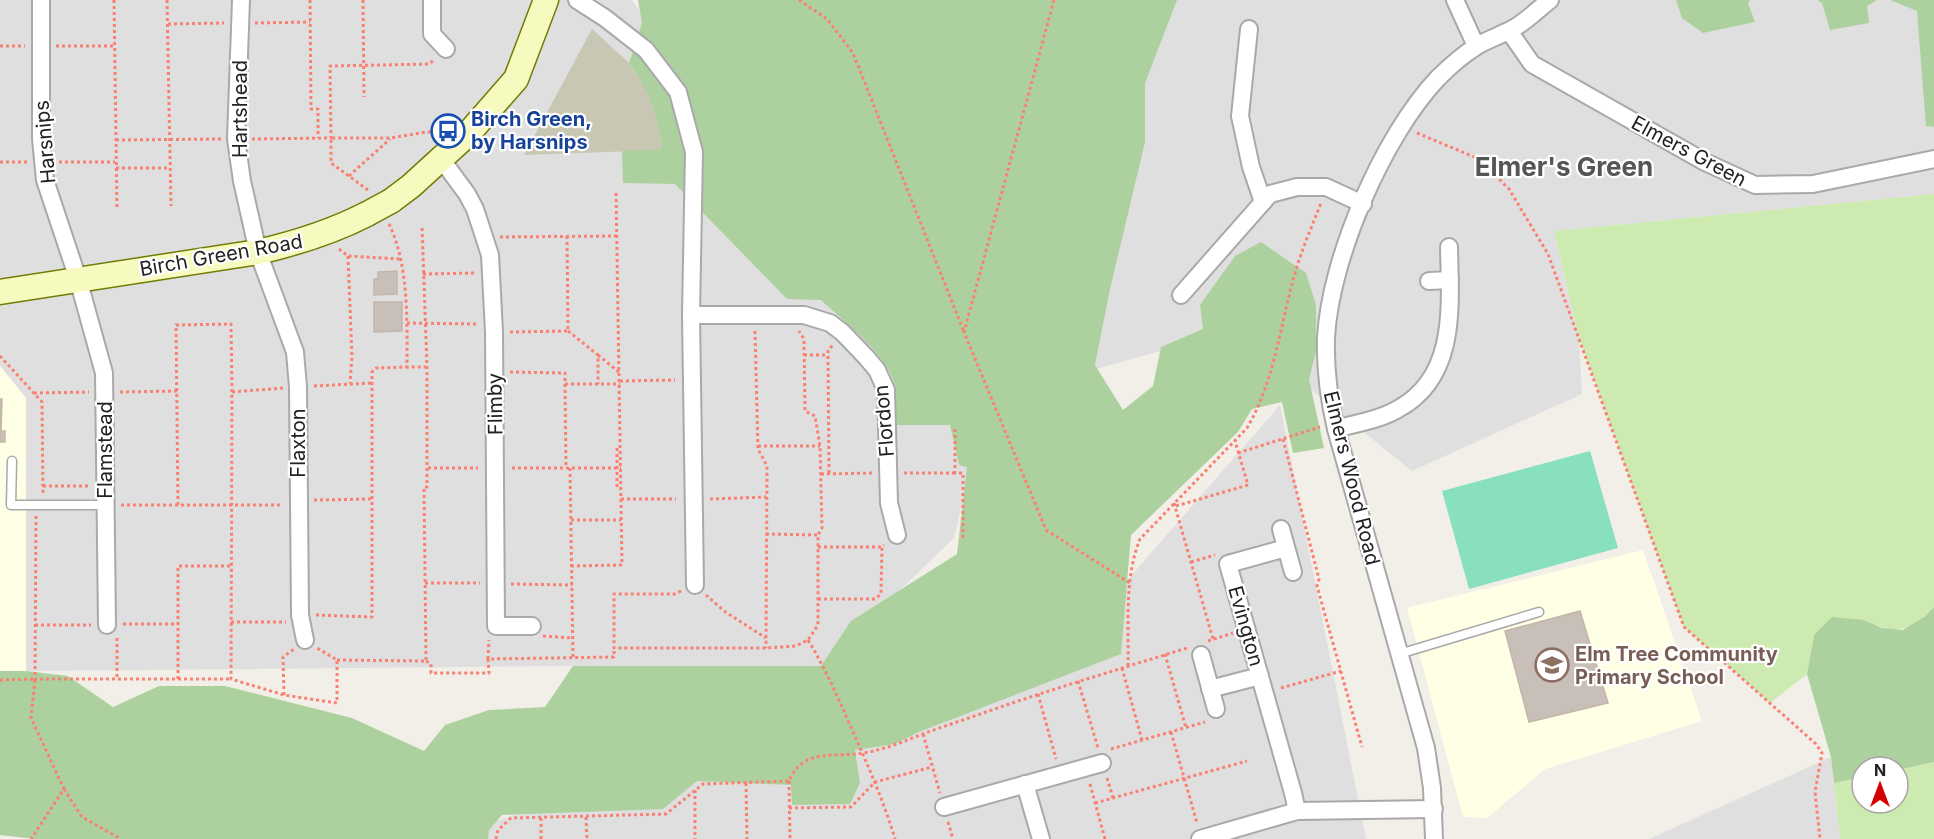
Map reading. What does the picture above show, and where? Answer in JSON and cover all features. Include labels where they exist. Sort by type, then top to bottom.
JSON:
[{"type":"street","name":"Harsnips","points":[[41,0],[41,139],[45,180],[78,279]]},
{"type":"street","name":"Hartshead","points":[[241,0],[236,139],[242,181],[258,252]]},
{"type":"street","points":[[432,0],[432,34],[446,49]]},
{"type":"street","name":"Birch Green Road","points":[[0,292],[258,252],[320,236],[368,214],[391,201],[442,160],[468,135],[516,79],[546,0]]},
{"type":"street","points":[[577,0],[605,18],[646,50],[678,92],[694,152],[692,380],[695,585]]},
{"type":"street","points":[[1455,0],[1476,46],[1516,27],[1550,0]]},
{"type":"street","points":[[1249,28],[1240,116],[1251,167],[1263,202]]},
{"type":"street","name":"Elmers Green","points":[[1509,30],[1532,64],[1705,162],[1755,186],[1813,184],[1934,159]]},
{"type":"street","name":"Elmers Wood Road","points":[[1434,839],[1434,809],[1426,748],[1336,426],[1326,368],[1326,338],[1337,274],[1386,151],[1418,101],[1440,77],[1476,46]]},
{"type":"street","name":"Flimby","points":[[442,160],[467,194],[486,237],[490,255],[494,328],[496,626],[532,626]]},
{"type":"street","points":[[1181,295],[1269,194],[1297,187],[1326,187],[1363,204]]},
{"type":"street","points":[[1336,426],[1377,418],[1399,409],[1429,382],[1445,350],[1449,316],[1449,247]]},
{"type":"street","name":"Flaxton","points":[[258,252],[295,352],[298,387],[301,619],[305,640]]},
{"type":"street","name":"Flamstead","points":[[78,279],[104,373],[105,506],[112,624]]},
{"type":"street","points":[[1429,281],[1450,280]]},
{"type":"street","name":"Flordon","points":[[692,315],[790,314],[818,318],[830,323],[845,335],[877,370],[886,390],[889,503],[897,535]]},
{"type":"street","points":[[1281,528],[1293,572]]},
{"type":"street","name":"Evington","points":[[1286,548],[1228,564],[1297,811]]},
{"type":"street","points":[[1198,648],[1210,689],[1212,715]]},
{"type":"street","name":"Evington","points":[[1210,689],[1262,684]]},
{"type":"street","points":[[944,807],[1085,768],[1101,757]]},
{"type":"street","points":[[1025,784],[1041,839]]},
{"type":"street","points":[[1201,839],[1297,811],[1434,809]]},
{"type":"lane","points":[[12,461],[11,506],[105,506]]},
{"type":"lane","points":[[1399,654],[1539,612]]},
{"type":"path","points":[[114,0],[117,208]]},
{"type":"path","points":[[167,0],[171,206]]},
{"type":"path","points":[[310,0],[311,109],[318,109],[318,138]]},
{"type":"path","points":[[363,0],[364,97]]},
{"type":"path","points":[[799,0],[827,19],[853,53],[1046,531],[1130,584]]},
{"type":"path","points":[[964,332],[1054,0]]},
{"type":"path","points":[[167,24],[310,22]]},
{"type":"path","points":[[116,140],[331,138],[330,66],[429,64],[446,49]]},
{"type":"path","points":[[1400,126],[1479,159],[1509,189],[1548,254],[1684,627],[1816,744],[1822,753],[1815,792],[1820,839]]},
{"type":"path","points":[[349,176],[391,138]]},
{"type":"path","points":[[116,168],[170,168]]},
{"type":"path","points":[[1128,666],[1130,584],[1134,552],[1140,539],[1235,441],[1252,421],[1260,406],[1268,385],[1296,272],[1326,187]]},
{"type":"path","points":[[571,566],[622,565],[616,190]]},
{"type":"path","points":[[422,226],[427,468],[427,487],[424,487],[426,661]]},
{"type":"path","points":[[320,236],[348,256],[400,259]]},
{"type":"path","points":[[486,237],[618,237]]},
{"type":"path","points":[[567,237],[568,331]]},
{"type":"path","points":[[348,256],[352,357],[350,384]]},
{"type":"path","points":[[423,273],[492,273]]},
{"type":"path","points":[[614,648],[796,646],[808,640],[818,625],[818,535],[822,528],[820,446],[815,416],[805,411],[804,339],[790,314]]},
{"type":"path","points":[[755,315],[758,446],[767,466],[766,648]]},
{"type":"path","points":[[407,323],[568,331],[620,373]]},
{"type":"path","points":[[178,506],[176,325],[231,324],[231,680]]},
{"type":"path","points":[[829,473],[828,350],[845,335]]},
{"type":"path","points":[[598,355],[598,384]]},
{"type":"path","points":[[804,355],[828,355]]},
{"type":"path","points":[[0,356],[42,402],[43,486],[39,506],[35,679],[31,718],[64,789],[82,817],[121,839]]},
{"type":"path","points":[[231,622],[372,617],[372,372],[376,368],[407,367]]},
{"type":"path","points":[[494,372],[565,373],[573,658]]},
{"type":"path","points":[[565,384],[692,380]]},
{"type":"path","points":[[232,392],[372,383]]},
{"type":"path","points":[[1238,453],[1282,439],[1336,426]]},
{"type":"path","points":[[955,429],[955,473],[963,473],[963,541]]},
{"type":"path","points":[[1282,439],[1319,579],[1317,586],[1362,747]]},
{"type":"path","points":[[1175,505],[1248,485],[1235,441]]},
{"type":"path","points":[[758,446],[820,446]]},
{"type":"path","points":[[617,448],[619,468],[617,488]]},
{"type":"path","points":[[427,468],[619,468]]},
{"type":"path","points":[[43,486],[105,486]]},
{"type":"path","points":[[105,506],[231,506],[372,499]]},
{"type":"path","points":[[1175,505],[1213,639]]},
{"type":"path","points":[[570,520],[621,520]]},
{"type":"path","points":[[766,534],[818,535]]},
{"type":"path","points":[[818,547],[882,547],[897,535]]},
{"type":"path","points":[[818,599],[875,599],[881,594],[882,547]]},
{"type":"path","points":[[178,680],[178,566],[231,566]]},
{"type":"path","points":[[285,695],[284,657],[305,640],[337,660],[426,661],[431,664],[431,673],[489,673],[488,659],[614,657],[614,594],[675,594],[695,585],[724,610],[766,638]]},
{"type":"path","points":[[112,624],[117,679]]},
{"type":"path","points":[[35,625],[178,624]]},
{"type":"path","points":[[532,626],[539,636],[572,638]]},
{"type":"path","points":[[790,839],[789,781],[794,770],[806,760],[823,756],[863,753],[896,746],[923,734],[1038,694],[1165,654],[1198,648],[1213,639],[1247,628]]},
{"type":"path","points":[[808,640],[828,673],[863,753],[895,839]]},
{"type":"path","points":[[1165,654],[1186,728]]},
{"type":"path","points":[[0,680],[231,680],[285,695],[337,703],[337,660]]},
{"type":"path","points":[[1122,668],[1142,740]]},
{"type":"path","points":[[1262,684],[1341,671]]},
{"type":"path","points":[[1078,681],[1113,798]]},
{"type":"path","points":[[1038,694],[1061,774]]},
{"type":"path","points":[[1101,757],[1142,740],[1186,728],[1212,715]]},
{"type":"path","points":[[1171,732],[1201,839]]},
{"type":"path","points":[[923,734],[953,839]]},
{"type":"path","points":[[1095,803],[1247,761]]},
{"type":"path","points":[[789,808],[851,807],[875,782],[932,767]]},
{"type":"path","points":[[1085,768],[1105,839]]},
{"type":"path","points":[[496,839],[498,830],[511,818],[666,814],[703,784],[789,781]]},
{"type":"path","points":[[746,783],[747,839]]},
{"type":"path","points":[[31,839],[64,789]]},
{"type":"path","points":[[695,790],[696,839]]},
{"type":"path","points":[[586,817],[587,839]]},
{"type":"path","points":[[541,818],[541,839]]},
{"type":"shaded area","points":[[0,0],[632,0],[816,262],[976,444],[954,538],[821,666],[26,671],[26,398],[0,366]]},
{"type":"shaded area","points":[[1163,0],[1934,0],[1934,194],[1554,231],[1579,338],[1582,394],[1412,471],[1237,330],[1092,370],[1156,5]]},
{"type":"shaded area","points":[[592,29],[629,63],[646,89],[658,117],[662,150],[524,155]]},
{"type":"shaded area","points":[[0,366],[26,398],[26,671],[0,671]]},
{"type":"shaded area","points":[[1280,405],[1366,839],[442,839],[1090,623]]},
{"type":"shaded area","name":"Elm Tree Community Primary School","points":[[1643,550],[1702,721],[1545,769],[1487,818],[1463,817],[1407,608]]},
{"type":"shaded area","points":[[1831,757],[1840,839],[1649,839]]},
{"type":"green space","points":[[638,0],[1177,0],[1145,83],[1145,142],[1110,289],[1095,365],[1123,410],[1153,386],[1161,347],[1203,329],[1200,305],[1235,256],[1261,242],[1306,273],[1316,305],[1316,352],[1309,379],[1324,448],[1293,453],[1282,402],[1252,409],[1238,432],[1131,535],[1121,654],[919,732],[895,744],[855,750],[860,783],[850,804],[792,805],[791,785],[697,781],[663,809],[502,815],[489,830],[488,839],[35,839],[0,835],[0,671],[26,671],[68,676],[113,707],[159,686],[225,686],[352,718],[424,751],[445,725],[489,710],[545,707],[573,666],[821,666],[851,621],[957,554],[967,467],[959,465],[950,425],[896,425],[895,388],[890,372],[863,338],[821,300],[787,299],[675,184],[623,183],[622,151],[662,149],[652,104],[629,63],[642,23]]},
{"type":"green space","points":[[1676,0],[1750,0],[1748,3],[1755,22],[1703,33],[1682,18]]},
{"type":"green space","points":[[1817,0],[1877,0],[1867,6],[1869,23],[1830,30],[1822,3]]},
{"type":"green space","points":[[1890,0],[1934,0],[1934,127],[1926,126],[1917,11]]},
{"type":"green space","points":[[1934,194],[1934,607],[1917,622],[1902,629],[1885,628],[1864,620],[1814,635],[1807,674],[1770,703],[1684,627],[1579,338],[1554,231]]},
{"type":"green space","points":[[1590,451],[1618,548],[1469,589],[1442,491]]},
{"type":"green space","points":[[1934,607],[1934,762],[1910,767],[1910,755],[1850,755],[1850,780],[1834,783],[1831,757],[1807,674],[1814,635],[1832,617],[1864,620],[1882,628],[1903,630],[1924,617]]},
{"type":"green space","points":[[1934,762],[1934,839],[1840,839],[1834,783],[1850,780],[1850,815],[1910,815],[1910,767]]},
{"type":"building","points":[[397,271],[397,294],[374,295],[374,279],[378,279],[378,272]]},
{"type":"building","points":[[374,302],[402,302],[402,331],[374,332]]},
{"type":"building","points":[[0,399],[2,399],[1,431],[5,431],[5,442],[0,442]]},
{"type":"building","points":[[1580,611],[1608,703],[1529,722],[1505,631]]},
{"type":"place","name":"Birch Green, by Harsnips","points":[[448,131]]},
{"type":"place","name":"Elm Tree Community Primary School","points":[[1552,665]]},
{"type":"district","name":"Elmer's Green","points":[[1564,167]]}]
